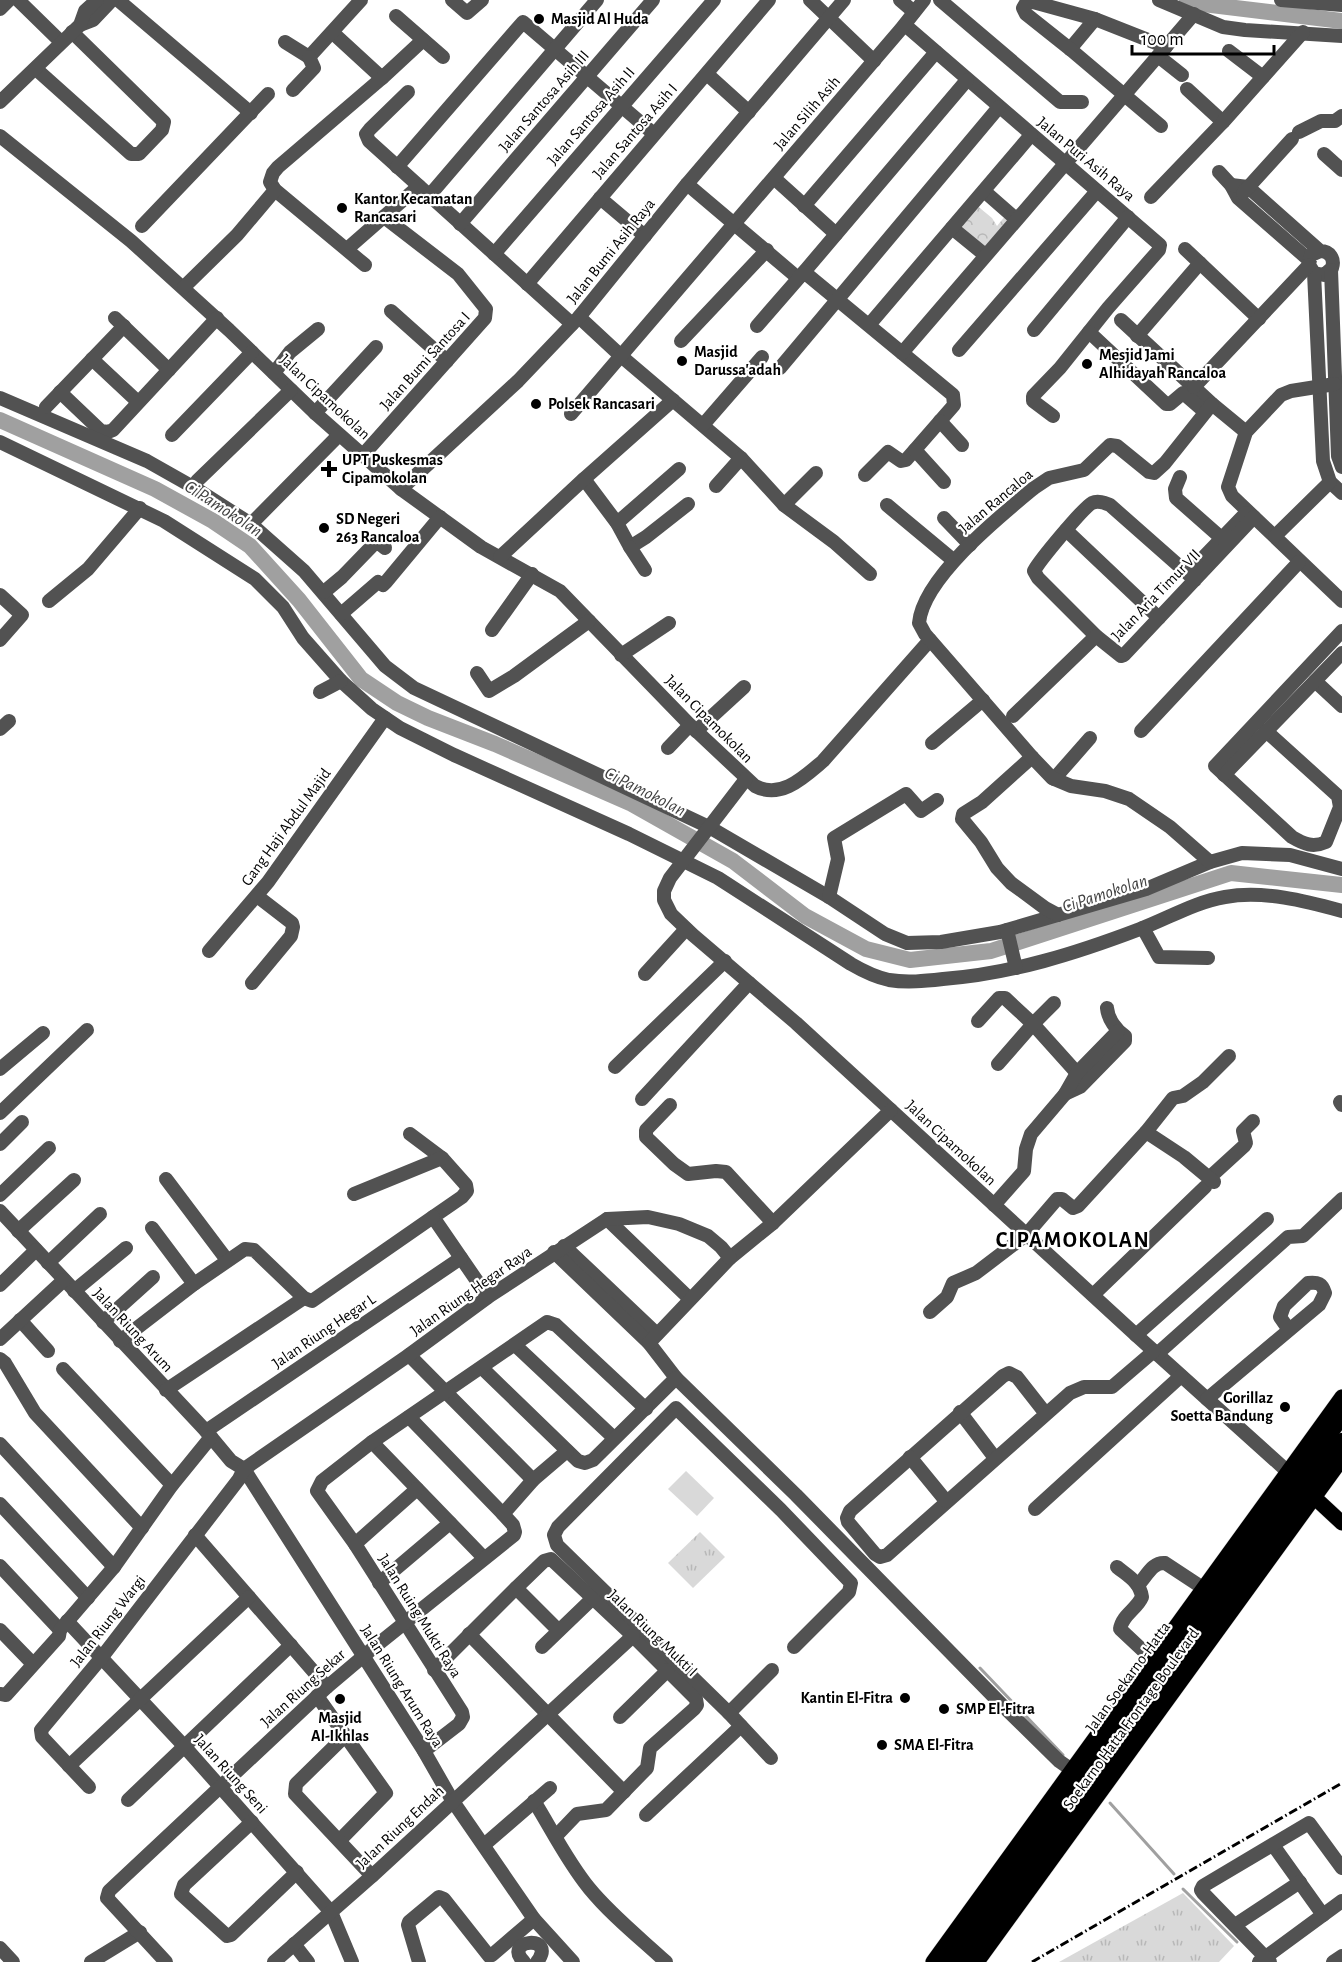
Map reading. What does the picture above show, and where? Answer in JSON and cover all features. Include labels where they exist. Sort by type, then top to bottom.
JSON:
[{"type":"highway","name":"Jalan Soekarno-Hatta","points":[[947,1962],[1205,1594],[1342,1415]]},
{"type":"highway","name":"Jalan Soekarno-Hatta","points":[[963,1962],[1342,1442]]},
{"type":"highway","points":[[1205,1594],[1221,1563]]},
{"type":"highway","points":[[1007,1902],[1032,1885]]},
{"type":"main road","points":[[1221,1563],[1342,1397]]},
{"type":"main road","points":[[1342,1459],[1314,1497],[1342,1523]]},
{"type":"main road","name":"Soekarno Hatta Frontage Boulevard","points":[[977,1962],[1314,1497]]},
{"type":"main road","name":"Jalan Soekarno-Hatta","points":[[933,1962],[1152,1659],[1205,1594]]},
{"type":"street","points":[[0,9],[9,0]]},
{"type":"street","points":[[18,0],[71,33],[164,122],[162,130],[139,154],[131,154],[36,69]]},
{"type":"street","points":[[0,102],[71,33],[85,11],[97,0]]},
{"type":"street","points":[[71,33],[93,20],[112,0]]},
{"type":"street","points":[[118,0],[251,113]]},
{"type":"street","points":[[309,57],[361,0]]},
{"type":"street","points":[[452,0],[467,13],[482,0]]},
{"type":"street","points":[[347,249],[384,217],[424,191],[597,0]]},
{"type":"street","name":"Jalan Santosa Asih III","points":[[460,224],[654,0]]},
{"type":"street","name":"Jalan Santosa Asih II","points":[[494,254],[714,0]]},
{"type":"street","name":"Jalan Santosa Asih I","points":[[527,284],[769,0]]},
{"type":"street","points":[[810,0],[874,60]]},
{"type":"street","name":"Jalan Bumi Asih Raya","points":[[401,489],[518,381],[576,320],[687,184],[844,0]]},
{"type":"street","points":[[900,0],[914,12]]},
{"type":"street","name":"Jalan Silih Asih","points":[[571,414],[924,0]]},
{"type":"street","points":[[940,0],[1060,102],[1082,102]]},
{"type":"street","points":[[1159,0],[1223,27],[1342,36]]},
{"type":"street","points":[[1281,0],[1342,5]]},
{"type":"street","points":[[1161,126],[1026,14],[1023,11],[1024,6],[1033,2],[1095,19],[1162,52],[1182,75]]},
{"type":"street","points":[[902,353],[1194,14]]},
{"type":"street","points":[[396,16],[443,57]]},
{"type":"street","points":[[1070,50],[1095,19]]},
{"type":"street","points":[[397,167],[523,22],[654,135]]},
{"type":"street","name":"Jalan Puri Asih Raya","points":[[905,25],[1159,243],[1160,248],[1089,332]]},
{"type":"street","points":[[1151,197],[1223,122],[1303,32]]},
{"type":"street","points":[[333,33],[382,78]]},
{"type":"street","points":[[366,265],[275,190],[270,182],[271,177],[278,167],[423,40]]},
{"type":"street","points":[[285,42],[309,57],[314,68],[293,90]]},
{"type":"street","points":[[1229,51],[1263,77]]},
{"type":"street","points":[[804,206],[936,52]]},
{"type":"street","points":[[707,74],[749,112]]},
{"type":"street","points":[[757,326],[967,80]]},
{"type":"street","points":[[1187,89],[1223,122]]},
{"type":"street","points":[[408,92],[366,134],[369,141],[527,284],[621,356],[703,425],[741,458],[784,505],[834,542],[870,574]]},
{"type":"street","points":[[142,226],[268,94]]},
{"type":"street","points":[[780,368],[999,107]]},
{"type":"street","points":[[1243,193],[1295,136],[1321,121],[1335,121],[1342,116]]},
{"type":"street","points":[[869,325],[1031,135]]},
{"type":"street","name":"Jalan Cipamokolan","points":[[0,136],[131,241],[184,287],[315,413],[401,489],[481,547],[560,591],[693,728],[747,779],[670,878],[664,891],[664,900],[671,914],[891,1110],[1287,1471]]},
{"type":"street","points":[[1324,154],[1342,170]]},
{"type":"street","points":[[1219,172],[1231,185],[1326,263],[1338,456],[1342,467]]},
{"type":"street","points":[[774,178],[836,234]]},
{"type":"street","points":[[687,184],[767,250],[838,300],[954,398],[954,405],[906,460],[902,462],[890,452],[886,453],[866,475]]},
{"type":"street","points":[[184,287],[237,235],[275,190]]},
{"type":"street","points":[[984,190],[1016,219]]},
{"type":"street","points":[[959,350],[1097,190]]},
{"type":"street","points":[[600,198],[645,236]]},
{"type":"street","name":"Jalan Bumi Santosa I","points":[[363,455],[485,318],[486,309],[458,274],[384,217]]},
{"type":"street","points":[[1034,330],[1128,217]]},
{"type":"street","points":[[952,228],[985,255]]},
{"type":"street","points":[[1185,249],[1259,319]]},
{"type":"street","points":[[681,341],[767,250]]},
{"type":"street","points":[[1137,336],[1200,263]]},
{"type":"street","points":[[1194,387],[1259,319],[1326,263]]},
{"type":"street","points":[[1326,263],[1320,386],[1323,461],[1330,482],[1342,493]]},
{"type":"street","points":[[391,311],[447,361]]},
{"type":"street","points":[[60,392],[105,432],[113,430],[217,318]]},
{"type":"street","points":[[1121,320],[1194,387],[1208,408]]},
{"type":"street","points":[[46,407],[92,359],[120,322],[169,370]]},
{"type":"street","points":[[274,373],[290,352],[318,329]]},
{"type":"street","points":[[1053,416],[1033,401],[1033,396],[1060,368],[1089,332],[1166,404],[1170,404],[1183,393],[1246,432]]},
{"type":"street","points":[[315,413],[376,347]]},
{"type":"street","points":[[172,435],[252,352]]},
{"type":"street","points":[[703,425],[762,357]]},
{"type":"street","points":[[92,359],[138,402]]},
{"type":"street","points":[[1335,384],[1281,395],[1246,432],[1228,488],[1232,496],[1342,601]]},
{"type":"street","points":[[197,482],[291,390]]},
{"type":"street","points":[[0,398],[147,462],[251,524],[324,592],[385,666],[414,688],[706,830],[829,897],[885,934],[907,943],[941,942],[1007,934],[1059,915],[1146,889],[1210,862],[1242,853],[1290,855],[1342,869]]},
{"type":"street","points":[[500,557],[584,478],[673,400]]},
{"type":"street","name":"Jalan Rancaloa","points":[[930,640],[921,629],[919,618],[932,591],[953,560],[1034,488],[1049,478],[1084,470],[1110,445],[1117,446],[1152,474],[1157,472],[1208,408]]},
{"type":"street","points":[[940,421],[962,445]]},
{"type":"street","points":[[251,524],[339,435]]},
{"type":"street","points":[[0,442],[140,508],[255,579],[283,607],[303,638],[341,681],[385,718],[454,755],[685,857],[851,964],[872,975],[888,980],[915,981],[955,978],[1015,964],[1143,928],[1207,902],[1243,895],[1277,897],[1342,910]]},
{"type":"street","points":[[915,450],[944,482]]},
{"type":"street","points":[[716,486],[741,458]]},
{"type":"street","points":[[617,522],[679,468]]},
{"type":"street","points":[[784,505],[816,473]]},
{"type":"street","points":[[1180,477],[1175,489],[1176,498],[1225,541]]},
{"type":"street","points":[[584,478],[617,522],[645,570]]},
{"type":"street","points":[[1275,536],[1330,482]]},
{"type":"street","points":[[1013,716],[1096,636],[1034,573],[1035,568],[1066,530],[1092,503],[1103,502],[1110,505],[1192,577]]},
{"type":"street","points":[[630,547],[688,504]]},
{"type":"street","points":[[887,505],[953,560]]},
{"type":"street","points":[[49,601],[88,569],[140,508]]},
{"type":"street","name":"Jalan Aria Timur VII","points":[[1096,636],[1115,652],[1156,615],[1251,514]]},
{"type":"street","points":[[341,614],[378,582],[382,585],[386,582],[440,517]]},
{"type":"street","points":[[944,518],[970,545]]},
{"type":"street","points":[[1066,530],[1156,615]]},
{"type":"street","points":[[324,592],[374,544],[380,544],[385,548]]},
{"type":"street","points":[[1142,731],[1299,562]]},
{"type":"street","points":[[492,630],[532,574]]},
{"type":"street","points":[[0,595],[22,615],[0,640]]},
{"type":"street","points":[[477,673],[489,691],[514,676],[589,621]]},
{"type":"street","points":[[621,655],[669,623]]},
{"type":"street","points":[[1224,775],[1266,730],[1287,698],[1342,631]]},
{"type":"street","points":[[747,779],[755,786],[768,791],[785,788],[803,777],[823,761],[843,740],[930,640],[1054,779],[1071,786],[1105,791],[1130,799],[1170,827],[1210,862]]},
{"type":"street","points":[[1266,730],[1338,795],[1340,807],[1326,842],[1317,846],[1303,843],[1292,837],[1215,767],[1216,763],[1287,698],[1315,681],[1342,653]]},
{"type":"street","points":[[320,692],[341,681]]},
{"type":"street","points":[[1315,681],[1342,706]]},
{"type":"street","points":[[668,748],[744,687]]},
{"type":"street","points":[[932,743],[983,700]]},
{"type":"street","name":"Gang Haji Abdul Majid","points":[[209,951],[257,896],[385,718]]},
{"type":"street","points":[[1054,779],[1090,738]]},
{"type":"street","points":[[1032,757],[982,802],[963,814],[962,819],[981,842],[997,868],[1011,883],[1045,908],[1059,915]]},
{"type":"street","points":[[829,897],[838,860],[833,831],[906,794],[921,811],[937,800]]},
{"type":"street","points":[[252,983],[291,936],[293,927],[257,896]]},
{"type":"street","points":[[1143,928],[1159,957],[1208,958]]},
{"type":"street","points":[[645,974],[686,929]]},
{"type":"street","points":[[1007,934],[1015,964]]},
{"type":"street","points":[[615,1067],[725,962]]},
{"type":"street","points":[[642,1099],[749,982]]},
{"type":"street","points":[[978,1021],[1002,997],[1033,1024],[1077,1073]]},
{"type":"street","points":[[999,1064],[1054,1003]]},
{"type":"street","points":[[1065,1094],[1080,1087],[1124,1044],[1126,1038],[1118,1031],[1107,1008]]},
{"type":"street","points":[[0,1113],[87,1030]]},
{"type":"street","points":[[994,1205],[1021,1177],[1026,1166],[1026,1149],[1031,1134],[1065,1094],[1077,1073],[1118,1031]]},
{"type":"street","points":[[0,1069],[43,1033]]},
{"type":"street","points":[[930,1311],[947,1297],[953,1283],[976,1273],[1026,1234],[1057,1199],[1062,1199],[1073,1208],[1078,1206],[1146,1132],[1173,1098],[1183,1096],[1203,1082],[1229,1056]]},
{"type":"street","points":[[670,1105],[646,1131],[646,1137],[688,1174],[716,1171],[729,1174],[773,1223]]},
{"type":"street","points":[[653,1339],[730,1258],[773,1223],[891,1110]]},
{"type":"street","points":[[1093,1295],[1244,1146],[1246,1143],[1244,1131],[1253,1121]]},
{"type":"street","points":[[0,1144],[22,1122]]},
{"type":"street","points":[[1146,1132],[1184,1157],[1209,1182]]},
{"type":"street","points":[[120,1341],[194,1284],[245,1249],[254,1250],[304,1298],[312,1301],[433,1218],[462,1197],[467,1191],[466,1185],[442,1158],[410,1134]]},
{"type":"street","points":[[0,1195],[49,1148]]},
{"type":"street","points":[[354,1194],[442,1158]]},
{"type":"street","points":[[166,1179],[227,1260]]},
{"type":"street","points":[[0,1233],[14,1227],[74,1180]]},
{"type":"street","points":[[1046,1414],[1017,1377],[1009,1373],[1003,1376],[850,1511],[847,1518],[850,1524],[875,1554],[880,1557],[884,1556],[1070,1393],[1077,1389],[1112,1387],[1118,1384],[1288,1237],[1303,1236],[1342,1199]]},
{"type":"street","name":"Jalan Riung Arum","points":[[0,1211],[209,1434],[231,1461],[244,1469]]},
{"type":"street","points":[[48,1263],[100,1214]]},
{"type":"street","points":[[606,1219],[648,1217],[679,1224],[708,1236],[730,1258]]},
{"type":"street","points":[[433,1218],[488,1297]]},
{"type":"street","points":[[606,1219],[690,1299]]},
{"type":"street","name":"Jalan Riung Hegar Raya","points":[[244,1469],[409,1355],[488,1297],[606,1219]]},
{"type":"street","points":[[1136,1335],[1267,1219]]},
{"type":"street","points":[[152,1228],[194,1284]]},
{"type":"street","points":[[0,1338],[20,1320],[126,1248]]},
{"type":"street","points":[[559,1249],[653,1339],[681,1383],[804,1503],[1002,1705],[1059,1761],[1072,1770]]},
{"type":"street","points":[[0,1285],[36,1250]]},
{"type":"street","name":"Jalan Riung Hegar L","points":[[0,1694],[6,1695],[59,1636],[64,1625],[114,1567],[140,1526],[209,1434],[461,1258]]},
{"type":"street","points":[[103,1322],[153,1277]]},
{"type":"street","points":[[166,1390],[304,1298]]},
{"type":"street","points":[[20,1320],[48,1351]]},
{"type":"street","points":[[484,1558],[372,1442],[548,1322],[556,1324],[646,1409]]},
{"type":"street","points":[[1207,1399],[1289,1330]]},
{"type":"street","points":[[515,1345],[614,1438]]},
{"type":"street","points":[[409,1355],[533,1480]]},
{"type":"street","points":[[0,1359],[35,1413],[140,1526]]},
{"type":"street","points":[[482,1368],[567,1451],[578,1461],[585,1463],[593,1460],[646,1409],[681,1383]]},
{"type":"street","points":[[63,1369],[172,1485]]},
{"type":"street","points":[[1035,1509],[1181,1376]]},
{"type":"street","points":[[681,1383],[676,1408],[558,1527],[554,1536],[557,1545],[729,1713],[771,1758]]},
{"type":"street","points":[[676,1408],[781,1510],[851,1583],[849,1592],[794,1647]]},
{"type":"street","points":[[960,1412],[995,1458]]},
{"type":"street","points":[[409,1417],[503,1514],[533,1480],[567,1451]]},
{"type":"street","name":"Jalan Ruing Mukti Raya","points":[[372,1442],[322,1481],[317,1491],[355,1544],[462,1712],[463,1717],[459,1724],[424,1751]]},
{"type":"street","points":[[0,1444],[114,1567]]},
{"type":"street","points":[[910,1457],[946,1501]]},
{"type":"street","name":"Jalan Riung Wargi","points":[[89,1787],[42,1737],[41,1730],[102,1657],[239,1479],[244,1469]]},
{"type":"street","name":"Jalan Riung Arum Raya","points":[[244,1469],[424,1751],[452,1800],[537,1922],[573,1962]]},
{"type":"street","points":[[355,1544],[417,1489]]},
{"type":"street","points":[[0,1504],[88,1598]]},
{"type":"street","name":"Jalan Riung Sekar","points":[[166,1962],[107,1898],[109,1891],[322,1692],[515,1532],[513,1525],[503,1514]]},
{"type":"street","points":[[379,1582],[450,1523]]},
{"type":"street","points":[[195,1535],[291,1645],[322,1692],[346,1735],[386,1793],[340,1840]]},
{"type":"street","name":"Jalan Riung Mukti I","points":[[434,1670],[516,1588],[544,1562],[551,1559],[696,1699],[697,1705],[650,1748],[647,1768],[624,1792],[602,1812],[577,1814],[556,1836]]},
{"type":"street","points":[[1138,1585],[1154,1564],[1160,1562],[1165,1563],[1205,1594]]},
{"type":"street","name":"Jalan Riung Seni","points":[[0,1566],[102,1657],[297,1872],[332,1912],[351,1962]]},
{"type":"street","points":[[1117,1568],[1138,1585],[1142,1592],[1141,1601],[1125,1617],[1120,1629],[1152,1659]]},
{"type":"street","points":[[516,1588],[558,1630]]},
{"type":"street","points":[[69,1766],[249,1597]]},
{"type":"street","points":[[542,1647],[593,1598]]},
{"type":"street","points":[[0,1630],[33,1664]]},
{"type":"street","points":[[468,1634],[624,1792]]},
{"type":"street","name":"Jalan Riung Endah","points":[[274,1962],[372,1876],[633,1636]]},
{"type":"street","points":[[128,1800],[291,1645]]},
{"type":"street","points":[[620,1717],[668,1670]]},
{"type":"street","points":[[729,1713],[772,1670]]},
{"type":"street","points":[[646,1815],[741,1726]]},
{"type":"street","points":[[346,1735],[296,1784],[294,1790],[295,1794],[372,1876]]},
{"type":"street","points":[[484,1845],[550,1788]]},
{"type":"street","points":[[534,1801],[590,1889],[609,1910],[666,1962]]},
{"type":"street","points":[[252,1822],[184,1885],[181,1894],[226,1936],[231,1935],[297,1872]]},
{"type":"street","points":[[1342,1868],[1309,1823],[1203,1886],[1201,1890],[1265,1960],[1342,1901]]},
{"type":"street","points":[[1273,1845],[1323,1914]]},
{"type":"street","points":[[1235,1925],[1300,1882]]},
{"type":"street","points":[[419,1962],[408,1925],[439,1898],[444,1899],[486,1954],[492,1955],[516,1942],[537,1922]]},
{"type":"street","points":[[537,1922],[540,1957]]},
{"type":"street","points":[[100,1960],[140,1932]]},
{"type":"street","points":[[516,1942],[533,1942],[540,1957]]},
{"type":"street","points":[[516,1942],[520,1958],[524,1962]]},
{"type":"street","points":[[294,1944],[308,1962]]},
{"type":"street","points":[[0,1948],[13,1962]]},
{"type":"street","points":[[1333,1962],[1342,1956]]},
{"type":"green space","points":[[975,204],[992,218],[997,226],[1006,215],[1012,220],[985,252],[955,226]]},
{"type":"green space","points":[[686,1471],[714,1498],[697,1516],[668,1489]]},
{"type":"green space","points":[[700,1532],[725,1557],[693,1588],[668,1563]]},
{"type":"green space","points":[[1183,1893],[1234,1946],[1219,1962],[1059,1962]]},
{"type":"waterway","points":[[1187,0],[1195,3],[1342,21]]},
{"type":"waterway","name":"Ci Pamokolan","points":[[0,420],[155,489],[213,521],[250,546],[299,600],[361,679],[397,703],[632,804],[733,861],[805,916],[866,949],[910,960],[991,951],[1231,873],[1342,885]]},
{"type":"waterway","points":[[980,1668],[1063,1755]]},
{"type":"waterway","points":[[1110,1803],[1174,1874]]},
{"type":"waterway","points":[[1183,1889],[1237,1942]]},
{"type":"railway","points":[[1032,1962],[1342,1783]]},
{"type":"place","name":"Masjid Al Huda","points":[[539,19]]},
{"type":"place","name":"Kantor Kecamatan Rancasari","points":[[342,208]]},
{"type":"place","name":"Masjid Darussa'adah","points":[[682,361]]},
{"type":"place","name":"Mesjid Jami Alhidayah Rancaloa","points":[[1087,364]]},
{"type":"place","name":"Polsek Rancasari","points":[[536,404]]},
{"type":"place","name":"UPT Puskesmas Cipamokolan","points":[[329,469]]},
{"type":"place","name":"SD Negeri 263 Rancaloa","points":[[324,528]]},
{"type":"place","name":"Gorillaz Soetta Bandung","points":[[1285,1407]]},
{"type":"place","name":"Kantin El-Fitra","points":[[905,1698]]},
{"type":"place","name":"Masjid Al-Ikhlas","points":[[340,1699]]},
{"type":"place","name":"SMP El-Fitra","points":[[944,1709]]},
{"type":"place","name":"SMA El-Fitra","points":[[882,1745]]},
{"type":"district","name":"CIPAMOKOLAN","points":[[1073,1240]]}]
